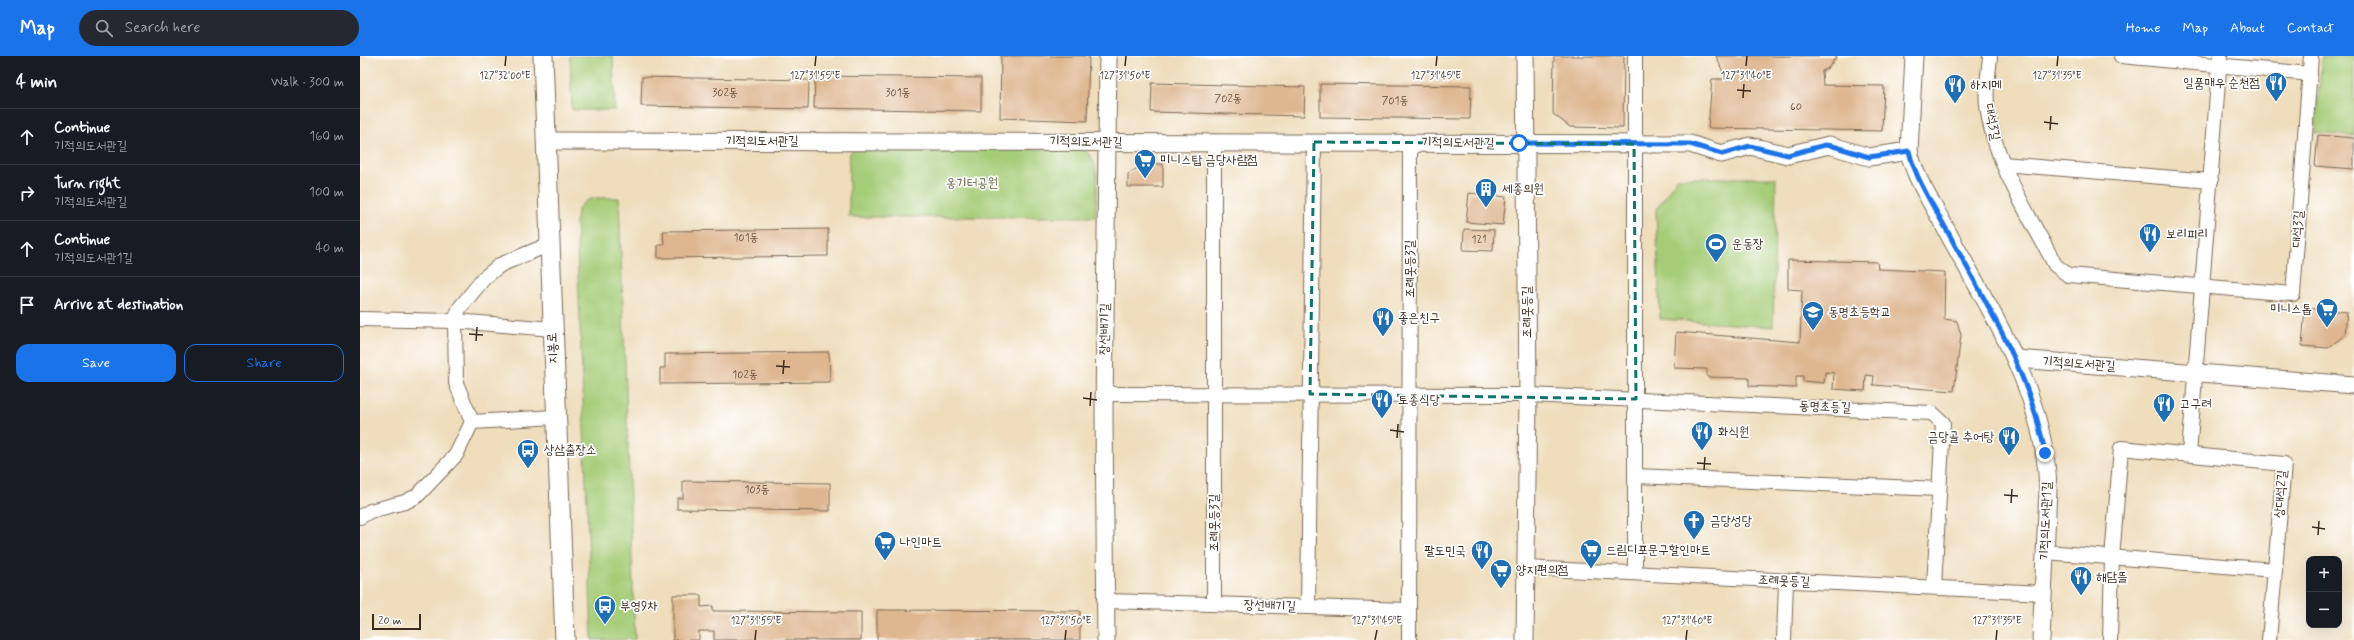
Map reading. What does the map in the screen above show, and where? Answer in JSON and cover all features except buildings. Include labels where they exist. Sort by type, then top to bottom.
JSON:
[{"type":"main road","name":"지봉로","points":[[543,56],[555,417],[565,640]]},
{"type":"street","name":"장선배기길","points":[[1106,640],[1107,601],[1104,394],[1108,56]]},
{"type":"street","name":"조례못등길","points":[[1524,640],[1528,396],[1525,56]]},
{"type":"street","points":[[1635,56],[1635,573]]},
{"type":"street","points":[[1914,56],[1909,151],[1922,184],[2016,359]]},
{"type":"street","name":"대석3길","points":[[1990,56],[1986,103],[1989,124],[2003,164],[2055,265],[2060,271],[2068,275],[2292,294],[2311,56]]},
{"type":"street","points":[[2121,56],[2220,61],[2310,74]]},
{"type":"street","points":[[2189,454],[2220,61]]},
{"type":"street","name":"기적의도서관길","points":[[546,141],[1107,143],[1410,142],[1690,144],[1722,154],[1750,146],[1788,155],[1825,145],[1869,157],[1909,151]]},
{"type":"street","points":[[1308,607],[1314,142]]},
{"type":"street","name":"조례못등3길","points":[[1409,640],[1410,142]]},
{"type":"street","name":"조례못등3길","points":[[1214,143],[1214,604]]},
{"type":"street","points":[[2003,164],[2210,181]]},
{"type":"street","points":[[360,517],[370,511],[405,502],[417,496],[456,455],[472,422],[456,383],[455,321],[467,297],[484,278],[500,265],[550,244]]},
{"type":"street","points":[[360,319],[455,321],[552,329]]},
{"type":"street","name":"기적의도서관길","points":[[2016,359],[2354,385]]},
{"type":"street","name":"기적의도서관1길","points":[[2016,359],[2040,425],[2045,453],[2048,490],[2041,640]]},
{"type":"street","points":[[1104,394],[1528,396]]},
{"type":"street","name":"동명초등길","points":[[1528,396],[1932,413],[1939,417],[1943,423],[1934,587]]},
{"type":"street","points":[[472,422],[555,417]]},
{"type":"street","name":"상대석2길","points":[[2110,640],[2112,558],[2121,448],[2284,464],[2269,640]]},
{"type":"street","points":[[1636,476],[1939,489]]},
{"type":"street","points":[[2045,552],[2275,570]]},
{"type":"street","name":"조례못등길","points":[[1525,568],[2043,593]]},
{"type":"street","points":[[1784,640],[1786,581]]},
{"type":"street","name":"장선배기길","points":[[1107,601],[1409,610]]},
{"type":"highlighted area","points":[[1314,142],[1634,144],[1636,399],[1310,394]]},
{"type":"green space","points":[[570,56],[613,56],[615,110],[572,110]]},
{"type":"green space","points":[[2322,56],[2354,56],[2354,136],[2315,133]]},
{"type":"green space","name":"옹기터공원","points":[[854,149],[1082,149],[1089,154],[1096,170],[1097,189],[1095,217],[849,217],[849,160],[850,153]]},
{"type":"green space","name":"운동장","points":[[1677,178],[1776,178],[1773,327],[1660,319],[1656,210]]},
{"type":"green space","points":[[595,198],[619,198],[635,640],[592,640],[576,220],[581,205]]},
{"type":"place","name":"일품매우 순천점","points":[[2276,102]]},
{"type":"place","name":"하지메","points":[[1955,104]]},
{"type":"place","name":"미니스탑 금당사람점","points":[[1145,180]]},
{"type":"place","name":"세종의원","points":[[1486,208]]},
{"type":"place","name":"보리피리","points":[[2150,254]]},
{"type":"place","name":"운동장","points":[[1716,264]]},
{"type":"place","name":"미니스톱","points":[[2327,328]]},
{"type":"place","name":"동명초등학교","points":[[1813,332]]},
{"type":"place","name":"좋은친구","points":[[1383,338]]},
{"type":"place","name":"토종식당","points":[[1382,420]]},
{"type":"place","name":"고구려","points":[[2164,424]]},
{"type":"place","name":"화식원","points":[[1702,452]]},
{"type":"place","name":"금당골 추어탕","points":[[2009,456]]},
{"type":"place","name":"상삼출장소","points":[[528,470]]},
{"type":"place","name":"금당성당","points":[[1694,540]]},
{"type":"place","name":"나인마트","points":[[885,562]]},
{"type":"place","name":"팔도민국","points":[[1482,570]]},
{"type":"place","name":"드림디포문구할인마트","points":[[1591,570]]},
{"type":"place","name":"양지편의점","points":[[1501,590]]},
{"type":"place","name":"해담뜰","points":[[2081,596]]},
{"type":"place","name":"부영9차","points":[[605,626]]},
{"type":"route","points":[[1519,143],[1690,144],[1718,154],[1725,154],[1747,146],[1754,146],[1785,155],[1825,145],[1869,157],[1909,151],[1911,160],[1922,184],[2016,359],[2040,425],[2045,453]]}]
